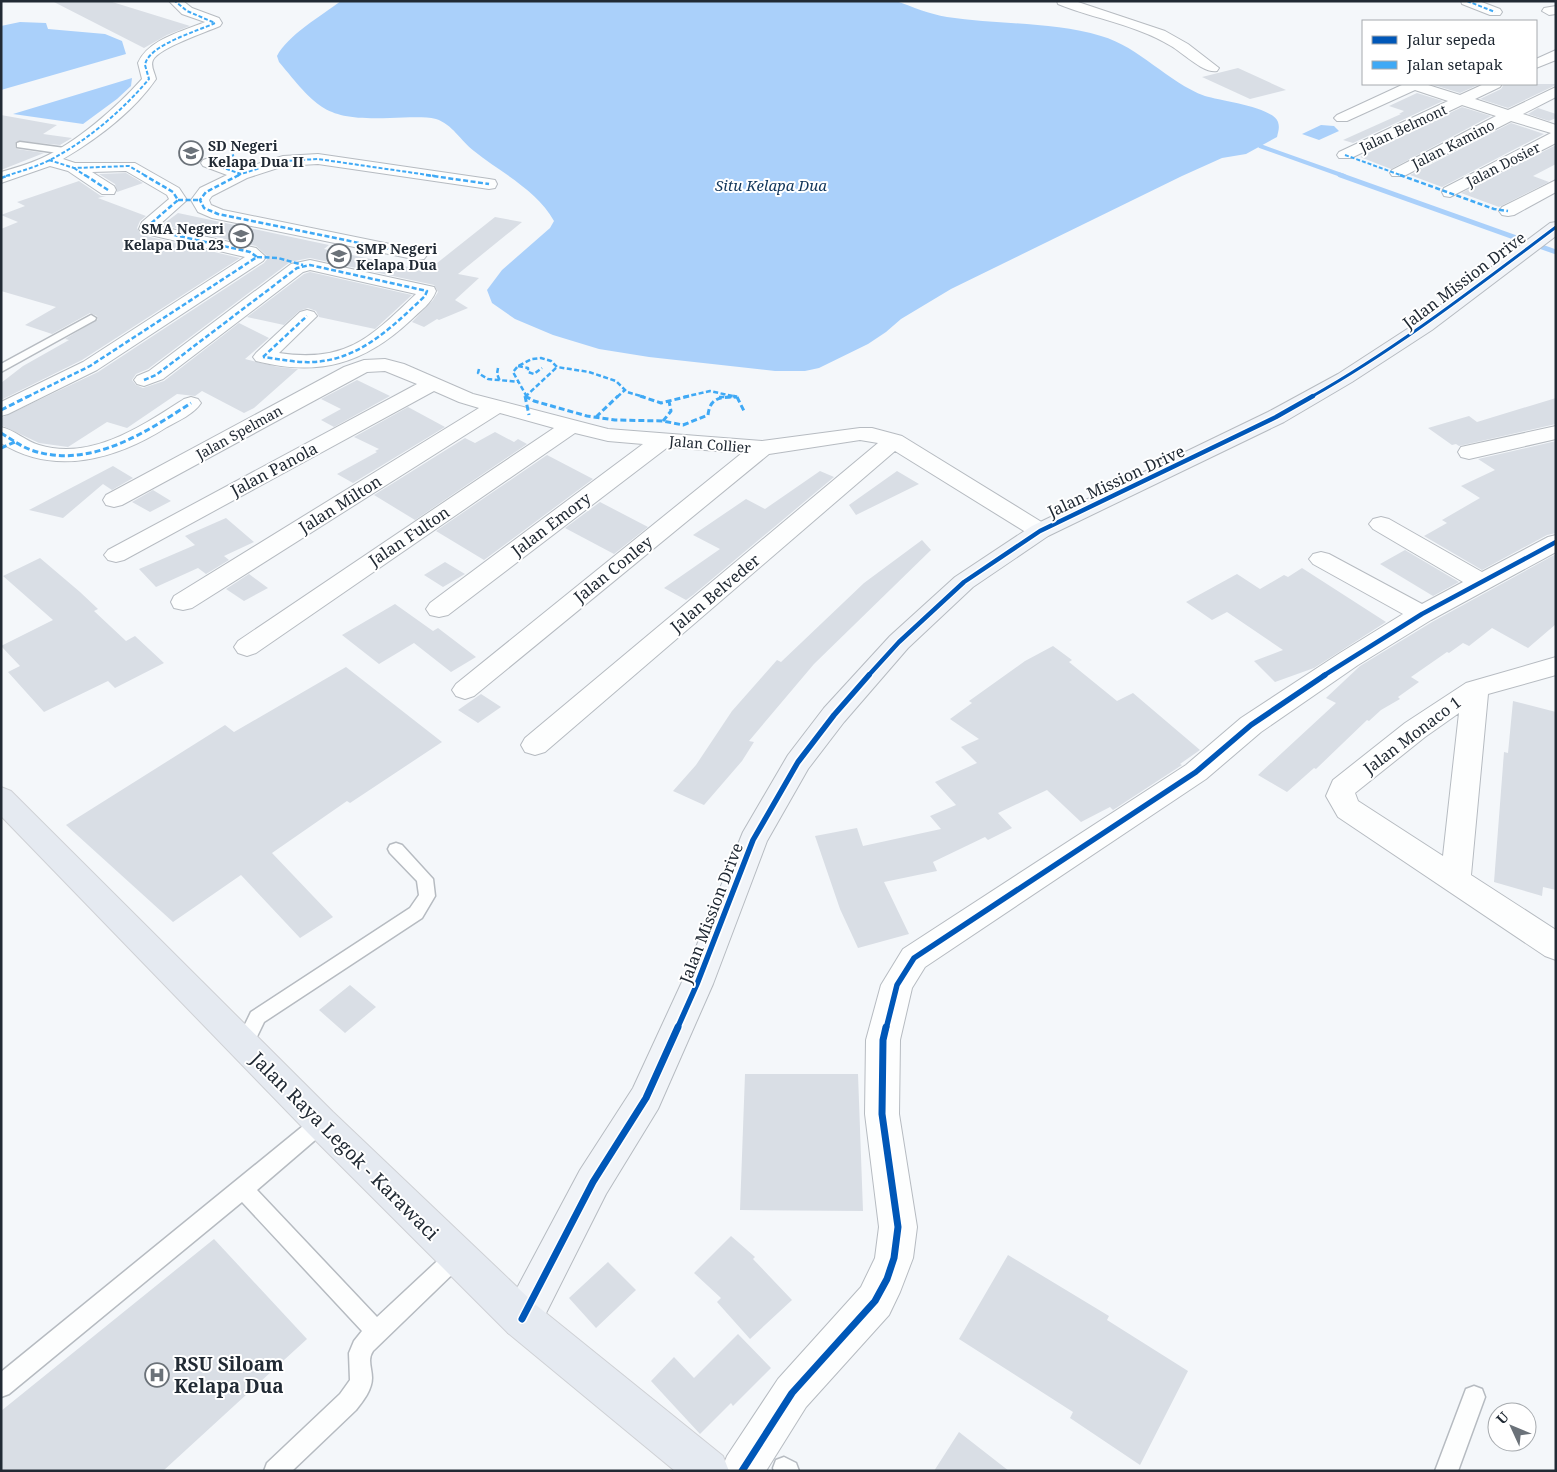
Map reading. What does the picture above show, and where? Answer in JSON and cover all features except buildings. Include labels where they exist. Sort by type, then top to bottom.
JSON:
[{"type":"main road","name":"Jalan Raya Legok - Karawaci","points":[[1,798],[321,1124],[456,1257],[522,1319],[708,1471]]},
{"type":"street","points":[[1,178],[49,160],[65,151],[110,116],[144,85],[149,79],[145,68],[145,60],[149,55],[177,39],[215,23],[187,11],[174,1]]},
{"type":"street","points":[[1063,1],[1088,12],[1154,32],[1184,47],[1212,68]]},
{"type":"street","points":[[1468,1],[1495,12]]},
{"type":"street","points":[[1537,64],[1556,54]]},
{"type":"street","points":[[1342,118],[1412,85]]},
{"type":"street","points":[[1417,85],[1556,130]]},
{"type":"street","name":"Jalan Belmont","points":[[1346,155],[1493,85]]},
{"type":"street","name":"Jalan Kamino","points":[[1398,173],[1556,91]]},
{"type":"street","name":"Jalan Dosier","points":[[1450,192],[1556,137]]},
{"type":"street","points":[[234,155],[209,163],[241,174]]},
{"type":"street","points":[[200,200],[206,192],[241,174],[283,160],[318,159],[489,184]]},
{"type":"street","points":[[49,160],[74,168],[108,190]]},
{"type":"street","points":[[74,168],[129,166],[173,192],[178,200]]},
{"type":"street","points":[[1508,212],[1556,185]]},
{"type":"street","points":[[200,200],[178,200],[148,226],[148,229],[250,252],[257,257],[278,258],[303,265],[423,289],[428,294],[378,340],[355,352],[326,361],[314,362],[263,357],[307,316]]},
{"type":"street","points":[[200,200],[204,208],[218,214],[418,255]]},
{"type":"street","name":"Jalan Mission Drive","points":[[522,1319],[593,1182],[646,1098],[697,984],[753,840],[798,762],[834,715],[899,642],[964,582],[1040,531],[1268,422],[1345,378],[1425,326],[1551,231]]},
{"type":"street","points":[[1,410],[90,366],[257,257]]},
{"type":"street","points":[[144,380],[156,374],[303,265]]},
{"type":"street","name":"Jalan Collier","points":[[364,366],[397,368],[466,398],[608,435],[762,448],[860,434],[872,434],[894,441],[1040,531]]},
{"type":"street","name":"Jalan Spelman","points":[[114,500],[351,371],[364,366]]},
{"type":"street","name":"Jalan Panola","points":[[116,555],[432,384]]},
{"type":"street","points":[[6,441],[53,456],[90,453],[121,444],[143,434],[191,403]]},
{"type":"street","name":"Jalan Milton","points":[[184,602],[497,406]]},
{"type":"street","name":"Jalan Fulton","points":[[247,647],[571,426]]},
{"type":"street","points":[[1469,452],[1556,432]]},
{"type":"street","name":"Jalan Emory","points":[[439,609],[663,440]]},
{"type":"street","name":"Jalan Belveder","points":[[535,745],[894,441]]},
{"type":"street","name":"Jalan Conley","points":[[465,690],[762,448]]},
{"type":"street","points":[[1381,524],[1481,582]]},
{"type":"street","points":[[742,1471],[792,1393],[875,1301],[887,1279],[894,1258],[898,1227],[882,1114],[883,1040],[897,985],[914,958],[1196,772],[1259,720],[1349,660],[1422,614],[1556,542]]},
{"type":"street","points":[[1321,558],[1422,614]]},
{"type":"street","points":[[1474,689],[1556,666]]},
{"type":"street","name":"Jalan Monaco 1","points":[[1474,689],[1455,880],[1348,809],[1343,804],[1340,793],[1343,787],[1415,730],[1474,689]]},
{"type":"street","points":[[1455,880],[1556,947]]},
{"type":"lane","points":[[20,145],[65,151]]},
{"type":"lane","points":[[1,369],[91,318]]},
{"type":"lane","points":[[244,1045],[257,1017],[416,913],[427,896],[426,879],[396,849]]},
{"type":"lane","points":[[1,1386],[321,1124]]},
{"type":"lane","points":[[243,1189],[377,1332]]},
{"type":"lane","points":[[275,1471],[348,1402],[357,1391],[362,1378],[358,1363],[360,1352],[377,1332],[456,1257]]},
{"type":"lane","points":[[1446,1471],[1474,1397]]},
{"type":"water","name":"Situ Kelapa Dua","points":[[341,1],[896,1],[947,17],[1063,28],[1101,36],[1128,48],[1191,90],[1205,96],[1246,105],[1267,112],[1278,122],[1279,130],[1277,137],[1246,154],[1222,158],[1182,176],[951,289],[901,319],[868,344],[819,368],[805,371],[775,371],[649,357],[599,349],[553,335],[515,319],[492,303],[487,290],[502,270],[550,228],[554,221],[547,210],[528,191],[469,147],[442,121],[419,117],[368,118],[337,114],[325,109],[304,91],[279,62],[277,56],[297,33]]},
{"type":"water","points":[[20,22],[46,23],[48,29],[105,34],[122,41],[126,54],[1,90],[1,26]]},
{"type":"water","points":[[132,78],[131,86],[117,99],[83,124],[13,114]]},
{"type":"water","points":[[1321,125],[1334,126],[1339,131],[1319,140],[1302,134]]},
{"type":"waterway","points":[[1260,146],[1344,176]]},
{"type":"waterway","points":[[1340,175],[1556,252]]},
{"type":"marked path","points":[[1,178],[48,161],[72,147],[117,112],[149,79],[145,65],[150,55],[166,44],[215,23],[187,11],[175,1]]},
{"type":"marked path","points":[[1467,1],[1495,12]]},
{"type":"marked path","points":[[209,163],[234,155]]},
{"type":"marked path","points":[[1345,155],[1494,209],[1508,211]]},
{"type":"marked path","points":[[209,163],[241,174],[283,161],[318,159],[489,184]]},
{"type":"marked path","points":[[1,410],[90,366],[257,257],[250,252],[148,229],[148,226],[178,200],[173,192],[129,166],[74,168],[49,160]]},
{"type":"marked path","points":[[74,168],[108,190]]},
{"type":"marked path","points":[[241,174],[206,192],[200,200],[204,208],[218,214],[418,255]]},
{"type":"marked path","points":[[178,200],[200,200]]},
{"type":"marked path","points":[[257,257],[278,258],[303,265]]},
{"type":"marked path","points":[[144,380],[156,375],[297,268],[310,265],[427,291],[425,296],[389,329],[363,348],[348,355],[333,360],[316,362],[263,357]]},
{"type":"marked path","points":[[263,357],[307,316]]},
{"type":"marked path","points":[[737,397],[716,398],[710,403],[708,415],[683,425],[663,421],[615,420],[587,416],[534,401],[525,396],[522,385],[513,372],[518,366],[532,359],[541,358],[551,361],[557,367],[589,372],[616,381],[627,392],[661,403],[710,391],[737,397],[745,413]]},
{"type":"marked path","points":[[518,366],[528,368],[528,372],[534,374],[542,368]]},
{"type":"marked path","points":[[529,415],[525,396],[557,367]]},
{"type":"marked path","points":[[498,368],[497,374],[500,381]]},
{"type":"marked path","points":[[479,369],[478,373],[488,379],[519,382]]},
{"type":"marked path","points":[[596,417],[625,390]]},
{"type":"marked path","points":[[663,421],[671,411],[669,401]]},
{"type":"marked path","points":[[1,433],[31,450],[56,455],[77,455],[118,445],[137,436],[191,403]]},
{"type":"marked path","points":[[1,448],[15,442]]},
{"type":"cycle path","points":[[522,1319],[593,1182],[646,1098],[697,984],[753,840],[798,762],[834,715],[899,642],[964,582],[1040,531],[1276,417],[1345,378],[1425,326],[1556,227]]},
{"type":"cycle path","points":[[742,1471],[792,1393],[875,1301],[887,1279],[894,1258],[898,1227],[882,1114],[883,1040],[897,985],[914,958],[1196,772],[1251,725],[1349,659],[1422,614],[1556,542]]},
{"type":"place","name":"SD Negeri Kelapa Dua II","points":[[191,153]]},
{"type":"place","name":"SMA Negeri Kelapa Dua 23","points":[[241,236]]},
{"type":"place","name":"SMP Negeri Kelapa Dua","points":[[339,256]]},
{"type":"place","name":"RSU Siloam Kelapa Dua","points":[[157,1375]]}]
